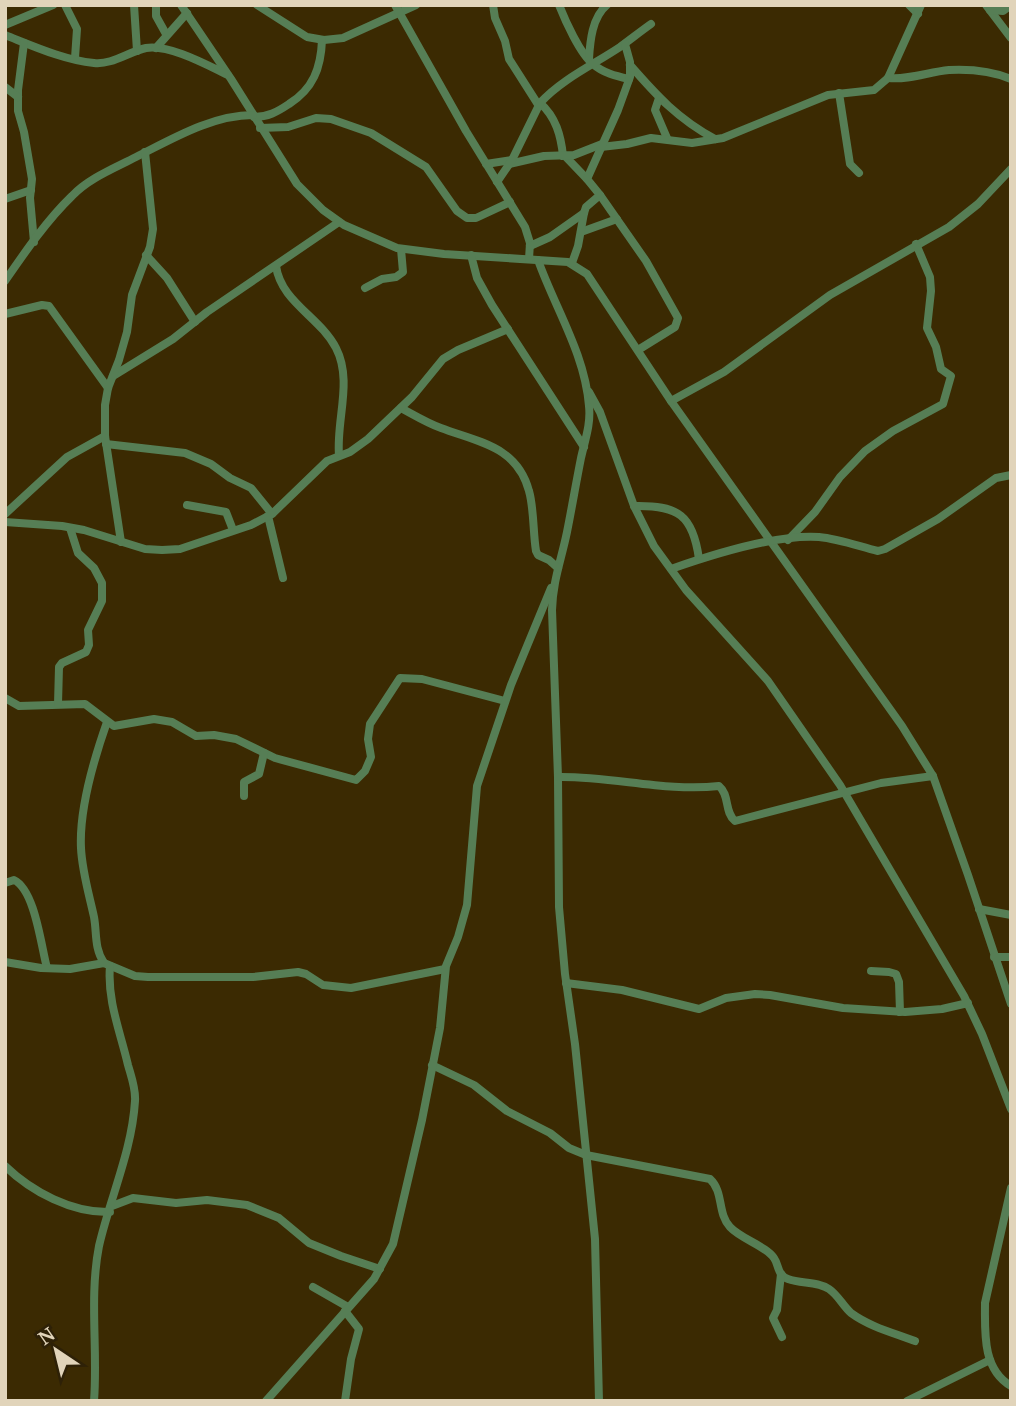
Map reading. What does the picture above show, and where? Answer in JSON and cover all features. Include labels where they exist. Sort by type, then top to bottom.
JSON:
[{"type":"street","points":[[5,25],[53,5]]},
{"type":"street","points":[[65,5],[77,29],[75,58]]},
{"type":"street","points":[[134,5],[137,51]]},
{"type":"street","points":[[156,5],[156,16],[166,34]]},
{"type":"street","points":[[257,5],[307,37],[322,40],[343,38],[397,9],[416,5]]},
{"type":"street","points":[[493,5],[509,60],[539,105],[552,115],[564,156],[600,195],[617,219],[664,291],[678,318],[675,327],[638,350]]},
{"type":"street","points":[[559,5],[565,21],[591,62],[610,75],[629,79]]},
{"type":"street","points":[[591,62],[593,31],[599,14],[607,5]]},
{"type":"street","points":[[486,164],[564,156],[582,153],[602,145],[627,144],[651,138],[692,143],[715,139],[735,134],[828,95],[874,90],[888,78],[919,9],[909,5]]},
{"type":"street","points":[[988,8],[1003,11],[1011,5]]},
{"type":"street","points":[[988,8],[1011,38]]},
{"type":"street","points":[[156,48],[184,9],[298,185],[339,222],[401,249],[572,262],[587,274],[671,401],[902,726],[933,776],[1011,1004]]},
{"type":"street","points":[[266,1401],[380,1269],[393,1244],[432,1065],[441,1016],[445,969],[467,905],[477,786],[505,701],[558,568],[589,422],[587,390],[578,354],[534,260],[525,227],[397,9]]},
{"type":"street","points":[[497,182],[511,162],[539,105],[550,92],[651,24]]},
{"type":"street","points":[[5,36],[93,63],[106,63],[137,51],[156,48],[184,56],[229,75]]},
{"type":"street","points":[[5,281],[74,194],[109,170],[177,136],[241,115],[275,113],[302,97],[310,88],[320,65],[322,40]]},
{"type":"street","points":[[24,43],[18,111],[32,179],[34,242]]},
{"type":"street","points":[[586,179],[618,110],[629,79],[630,65],[625,44]]},
{"type":"street","points":[[630,65],[659,98],[689,124],[715,139]]},
{"type":"street","points":[[888,78],[909,78],[949,70],[964,70],[988,72],[1011,79]]},
{"type":"street","points":[[5,87],[18,97]]},
{"type":"street","points":[[839,93],[850,164],[859,173]]},
{"type":"street","points":[[659,98],[655,110],[667,138]]},
{"type":"street","points":[[260,128],[288,127],[316,118],[349,124],[371,132],[417,159],[432,173],[457,211],[467,218],[476,218],[510,202]]},
{"type":"street","points":[[121,542],[106,440],[108,388],[127,332],[135,281],[153,229],[145,152]]},
{"type":"street","points":[[671,401],[724,372],[830,295],[949,227],[969,212],[1011,169]]},
{"type":"street","points":[[5,199],[31,190]]},
{"type":"street","points":[[572,262],[586,207],[600,195]]},
{"type":"street","points":[[530,246],[550,237],[584,213]]},
{"type":"street","points":[[581,232],[617,219]]},
{"type":"street","points":[[113,376],[339,222]]},
{"type":"street","points":[[788,540],[816,512],[846,470],[865,451],[893,431],[943,404],[951,376],[941,369],[928,328],[931,285],[928,269],[916,244]]},
{"type":"street","points":[[365,288],[403,272],[401,249]]},
{"type":"street","points":[[471,254],[477,278],[524,358],[584,447]]},
{"type":"street","points":[[146,255],[167,278],[195,322]]},
{"type":"street","points":[[276,267],[278,277],[289,296],[330,338],[341,362],[344,388],[338,432],[339,455]]},
{"type":"street","points":[[5,314],[42,304],[49,306],[108,388]]},
{"type":"street","points":[[5,522],[70,528],[145,549],[162,551],[180,548],[233,530],[270,515],[327,461],[357,448],[401,408],[443,359],[508,328]]},
{"type":"street","points":[[587,390],[600,412],[643,526],[694,600],[768,681],[805,731],[845,793],[968,1003],[1011,1109]]},
{"type":"street","points":[[401,408],[438,427],[492,445],[512,461],[523,476],[530,493],[536,551],[558,568]]},
{"type":"street","points":[[5,514],[67,457],[106,440],[185,453],[211,464],[230,478],[251,488],[270,515],[283,578]]},
{"type":"street","points":[[671,569],[699,559],[771,542],[821,537],[878,551],[938,519],[996,478],[1011,475]]},
{"type":"street","points":[[187,505],[226,512],[233,530]]},
{"type":"street","points":[[635,506],[658,507],[680,513],[690,526],[699,559]]},
{"type":"street","points":[[58,704],[59,667],[86,652],[89,645],[88,630],[102,601],[102,583],[94,568],[74,547],[70,528]]},
{"type":"street","points":[[553,583],[558,777],[557,863],[566,983],[597,1267],[599,1401]]},
{"type":"street","points":[[5,698],[19,706],[85,704],[114,726],[154,719],[172,722],[196,736],[214,735],[236,739],[264,753],[356,780],[365,771],[371,757],[368,739],[370,724],[400,678],[422,679],[505,701]]},
{"type":"street","points":[[107,722],[99,742],[81,828],[84,870],[97,952],[107,964],[135,976],[148,977],[253,977],[298,972],[323,985],[341,988],[370,986],[445,969]]},
{"type":"street","points":[[244,796],[244,782],[259,774],[264,753]]},
{"type":"street","points":[[558,777],[600,777],[687,788],[719,786],[725,793],[731,818],[735,821],[881,783],[933,776]]},
{"type":"street","points":[[5,883],[13,880],[22,886],[32,908],[47,968]]},
{"type":"street","points":[[979,909],[1011,915]]},
{"type":"street","points":[[994,957],[1011,957]]},
{"type":"street","points":[[5,962],[70,969],[107,964]]},
{"type":"street","points":[[94,1401],[94,1287],[100,1245],[129,1139],[136,1100],[120,1029],[111,1004],[107,964]]},
{"type":"street","points":[[871,971],[896,974],[899,982],[900,1012]]},
{"type":"street","points":[[566,983],[622,990],[699,1009],[726,998],[755,994],[843,1008],[900,1012],[919,1012],[968,1003]]},
{"type":"street","points":[[432,1065],[474,1085],[507,1111],[550,1133],[570,1149],[586,1155],[710,1178],[719,1192],[727,1224],[775,1258],[781,1274],[777,1310],[773,1318],[782,1337]]},
{"type":"street","points":[[5,1166],[42,1192],[72,1207],[111,1209],[133,1198],[176,1203],[207,1200],[247,1205],[279,1218],[309,1242],[380,1269]]},
{"type":"street","points":[[1011,1188],[985,1303],[990,1360],[999,1377],[1011,1386]]},
{"type":"street","points":[[781,1274],[788,1280],[825,1287],[852,1313],[889,1332],[915,1341]]},
{"type":"street","points":[[313,1287],[347,1309],[359,1329],[345,1401]]},
{"type":"street","points":[[907,1401],[990,1360]]}]
